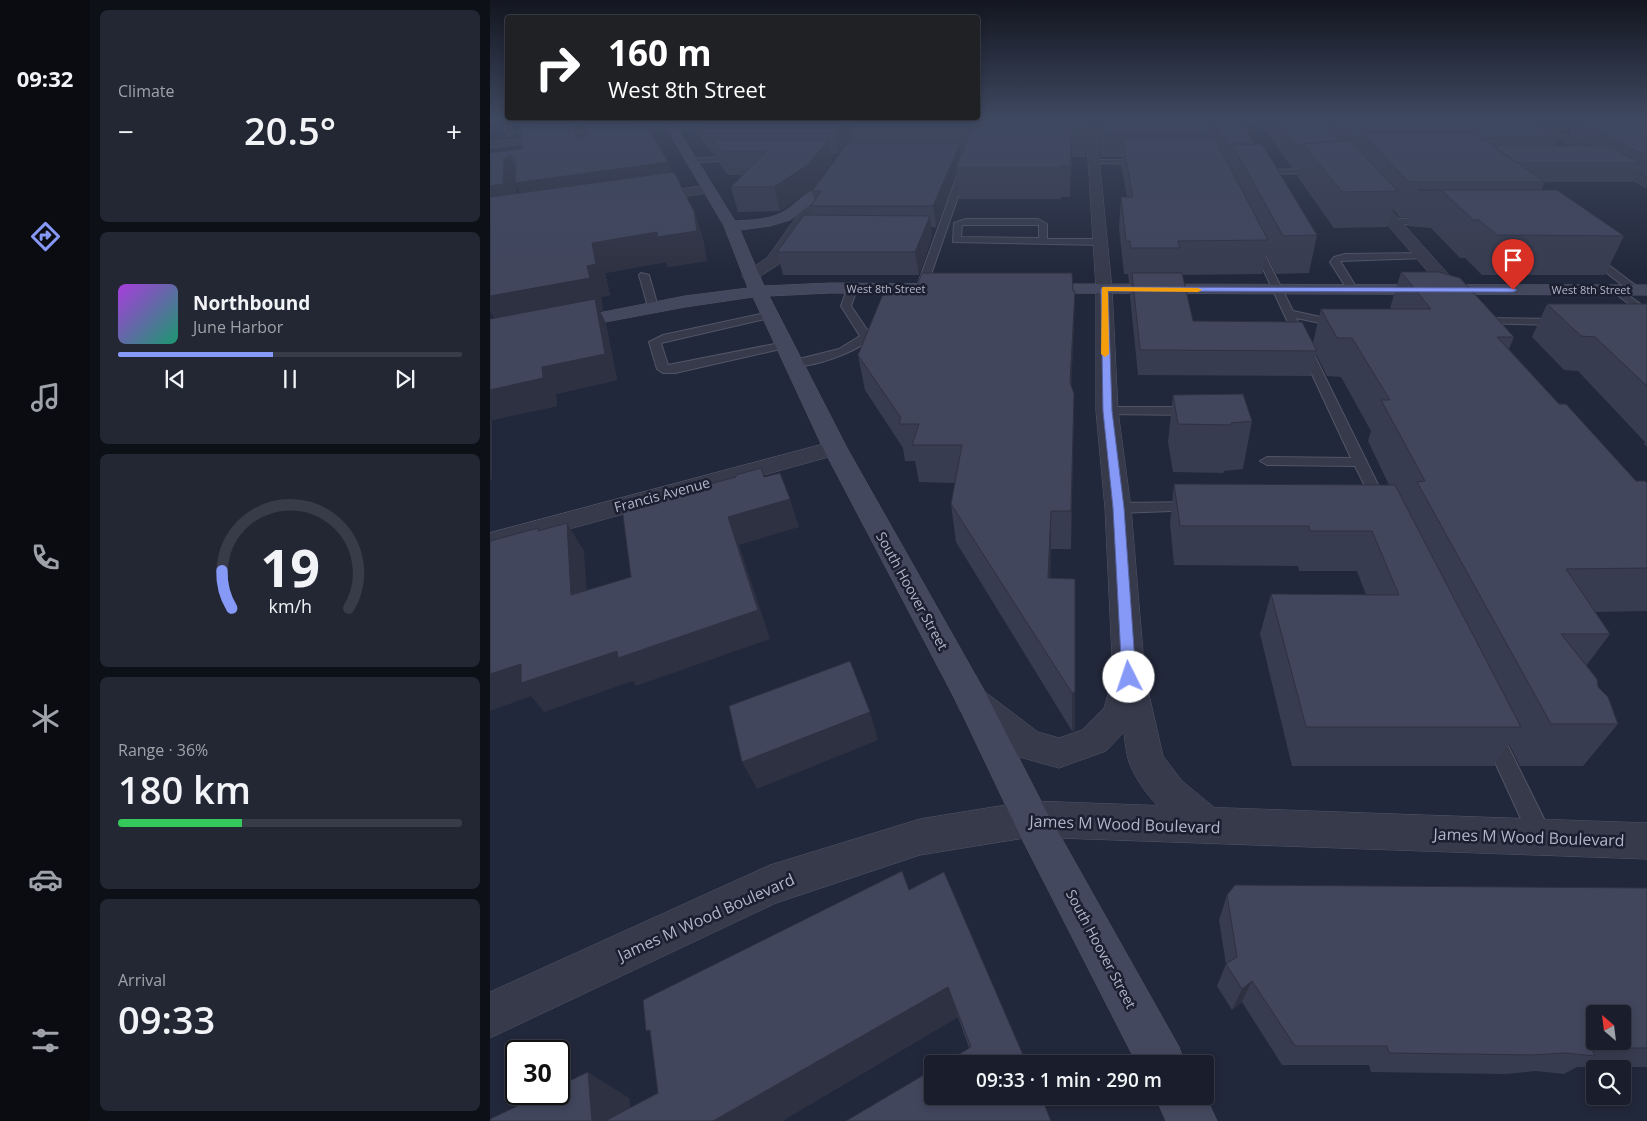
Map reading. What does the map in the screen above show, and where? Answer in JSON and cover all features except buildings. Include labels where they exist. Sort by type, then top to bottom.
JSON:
[{"type":"main road","name":"South Hoover Street","points":[[696,170],[731,226],[753,284],[790,354],[835,448],[973,702],[1031,819],[1157,1055]]},
{"type":"main road","points":[[731,226],[792,214],[806,200],[820,192]]},
{"type":"main road","name":"West 8th Street","points":[[547,328],[653,307],[753,284],[852,289],[967,289]]},
{"type":"main road","name":"West 8th Street","points":[[1022,289],[1641,290]]},
{"type":"main road","points":[[1184,1105],[1192,1121]]},
{"type":"street","points":[[753,284],[772,261],[801,232],[820,192],[836,170]]},
{"type":"street","points":[[1095,170],[1104,289],[1107,411],[1118,508],[1129,677],[1148,762],[1168,793],[1208,826]]},
{"type":"street","points":[[1623,170],[1647,184]]},
{"type":"street","points":[[1358,182],[1499,343]]},
{"type":"street","points":[[634,200],[708,189]]},
{"type":"street","name":"Francis Avenue","points":[[490,542],[835,448]]},
{"type":"street","points":[[973,702],[1028,745],[1058,752],[1094,741],[1118,715],[1129,677]]},
{"type":"street","name":"James M Wood Boulevard","points":[[490,1016],[770,885],[920,837],[1031,819],[1647,841]]},
{"type":"lane","points":[[921,288],[937,232],[963,170]]},
{"type":"lane","points":[[1247,172],[1324,170]]},
{"type":"lane","points":[[1394,222],[1435,221]]},
{"type":"lane","points":[[1043,241],[1043,224],[1038,222],[966,222],[958,223],[957,226],[956,240],[1100,242]]},
{"type":"lane","points":[[1250,234],[1389,522]]},
{"type":"lane","points":[[1582,249],[1641,290]]},
{"type":"lane","points":[[1353,290],[1335,262],[1337,259],[1345,257],[1422,256]]},
{"type":"lane","points":[[644,275],[653,307]]},
{"type":"lane","points":[[770,315],[663,338],[655,342],[663,369],[675,370],[790,354],[844,351],[861,343],[866,337],[861,326],[846,306],[852,289]]},
{"type":"lane","points":[[1617,290],[1647,314]]},
{"type":"lane","points":[[1289,313],[1353,324]]},
{"type":"lane","points":[[1480,321],[1571,322]]},
{"type":"lane","points":[[1107,411],[1205,410]]},
{"type":"lane","points":[[1267,460],[1360,462]]},
{"type":"lane","points":[[1361,505],[1381,504]]},
{"type":"lane","points":[[1118,508],[1204,507]]},
{"type":"lane","points":[[1488,726],[1541,837]]},
{"type":"slow traffic","points":[[1105,354],[1104,289],[1198,290]]},
{"type":"route","points":[[1129,677],[1118,508],[1107,411],[1104,289],[1513,290]]}]
